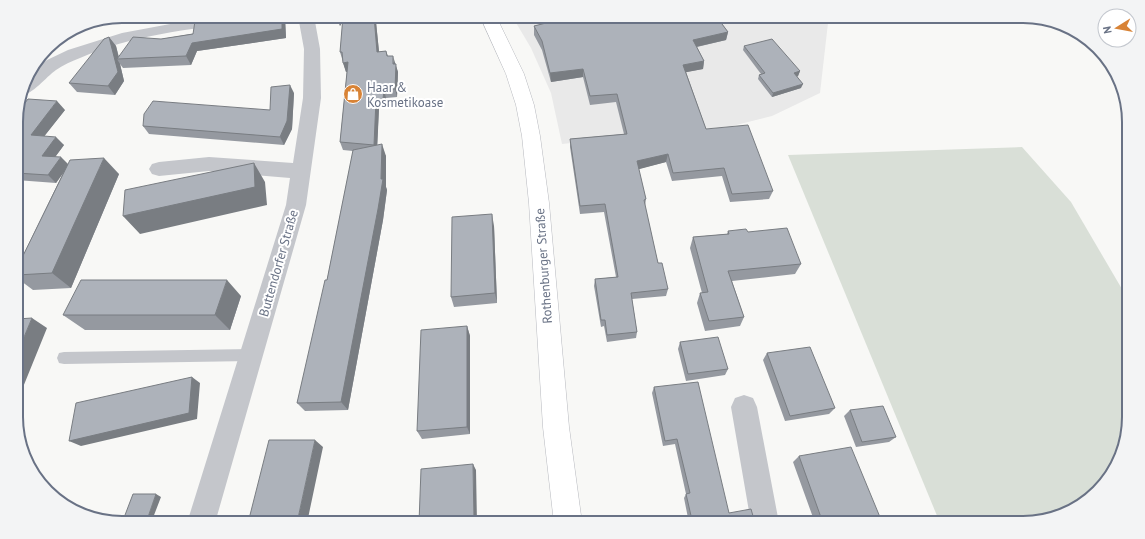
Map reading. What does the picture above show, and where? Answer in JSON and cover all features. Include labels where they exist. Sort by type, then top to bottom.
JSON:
[{"type":"main road","name":"Rothenburger Straße","points":[[491,23],[515,74],[525,105],[531,136],[539,203],[556,427],[567,516]]},
{"type":"street","points":[[32,81],[52,64],[93,46],[132,36],[205,23]]},
{"type":"street","name":"Buttendorfer Straße","points":[[204,516],[296,205],[312,98],[312,49],[307,23]]},
{"type":"street","points":[[159,169],[209,164],[301,171]]},
{"type":"street","points":[[744,407],[764,516]]},
{"type":"lane","points":[[64,358],[251,355]]},
{"type":"shaded area","points":[[516,23],[828,23],[820,93],[772,116],[732,126],[562,144],[551,93],[531,48]]},
{"type":"shaded area","points":[[1022,147],[1071,202],[1122,289],[1122,424],[1119,443],[1109,467],[1102,477],[1083,496],[1073,503],[1055,511],[1030,516],[937,516],[788,155]]},
{"type":"building","points":[[195,23],[282,23],[282,29],[192,43],[186,56],[117,59],[133,37],[161,39],[193,34]]},
{"type":"building","points":[[342,23],[375,23],[377,52],[386,51],[387,56],[393,56],[393,64],[396,64],[395,89],[384,90],[383,99],[376,100],[374,145],[340,142],[348,62],[343,63],[342,52],[340,52]]},
{"type":"building","points":[[546,23],[721,23],[728,32],[693,40],[704,61],[683,65],[706,129],[748,125],[773,191],[732,194],[724,168],[673,173],[668,154],[637,161],[658,263],[662,263],[668,289],[631,293],[637,332],[607,335],[605,320],[601,320],[595,279],[618,277],[605,204],[580,206],[570,139],[627,134],[617,94],[590,96],[583,69],[550,73],[542,41],[534,26]]},
{"type":"building","points":[[109,37],[118,72],[108,86],[69,83],[104,39]]},
{"type":"building","points":[[772,39],[800,71],[794,73],[803,84],[773,93],[759,75],[765,73],[744,46]]},
{"type":"building","points":[[290,85],[287,121],[280,137],[143,126],[144,114],[153,101],[270,110],[271,87]]},
{"type":"building","points":[[28,99],[57,101],[31,135],[56,137],[42,156],[61,157],[48,175],[23,173],[23,115],[25,103]]},
{"type":"building","points":[[382,144],[381,179],[383,179],[341,402],[297,403],[325,280],[327,280],[353,150]]},
{"type":"building","points":[[104,158],[52,273],[23,275],[23,256],[70,160]]},
{"type":"building","points":[[254,163],[255,187],[123,216],[125,190]]},
{"type":"building","points":[[492,214],[495,293],[451,297],[452,217]]},
{"type":"building","points":[[787,228],[801,264],[728,271],[744,317],[709,321],[700,293],[708,292],[693,237],[729,234],[728,231],[746,229],[748,232]]},
{"type":"building","points":[[81,280],[227,280],[215,315],[63,315]]},
{"type":"building","points":[[32,318],[23,340],[23,319]]},
{"type":"building","points":[[467,326],[467,427],[417,431],[421,330]]},
{"type":"building","points":[[718,337],[728,369],[688,374],[680,342]]},
{"type":"building","points":[[810,347],[835,408],[790,416],[767,353]]},
{"type":"building","points":[[192,377],[189,413],[69,441],[76,403]]},
{"type":"building","points":[[698,382],[729,513],[751,509],[753,516],[691,516],[686,494],[690,493],[677,439],[665,441],[654,387]]},
{"type":"building","points":[[883,406],[896,437],[862,442],[850,410]]},
{"type":"building","points":[[269,440],[315,440],[299,516],[250,516]]},
{"type":"building","points":[[851,447],[880,516],[820,516],[799,456]]},
{"type":"building","points":[[473,464],[474,516],[419,516],[421,469]]},
{"type":"building","points":[[133,494],[156,494],[148,516],[125,516]]},
{"type":"place","name":"Haar & Kosmetikoase","points":[[353,94]]}]
